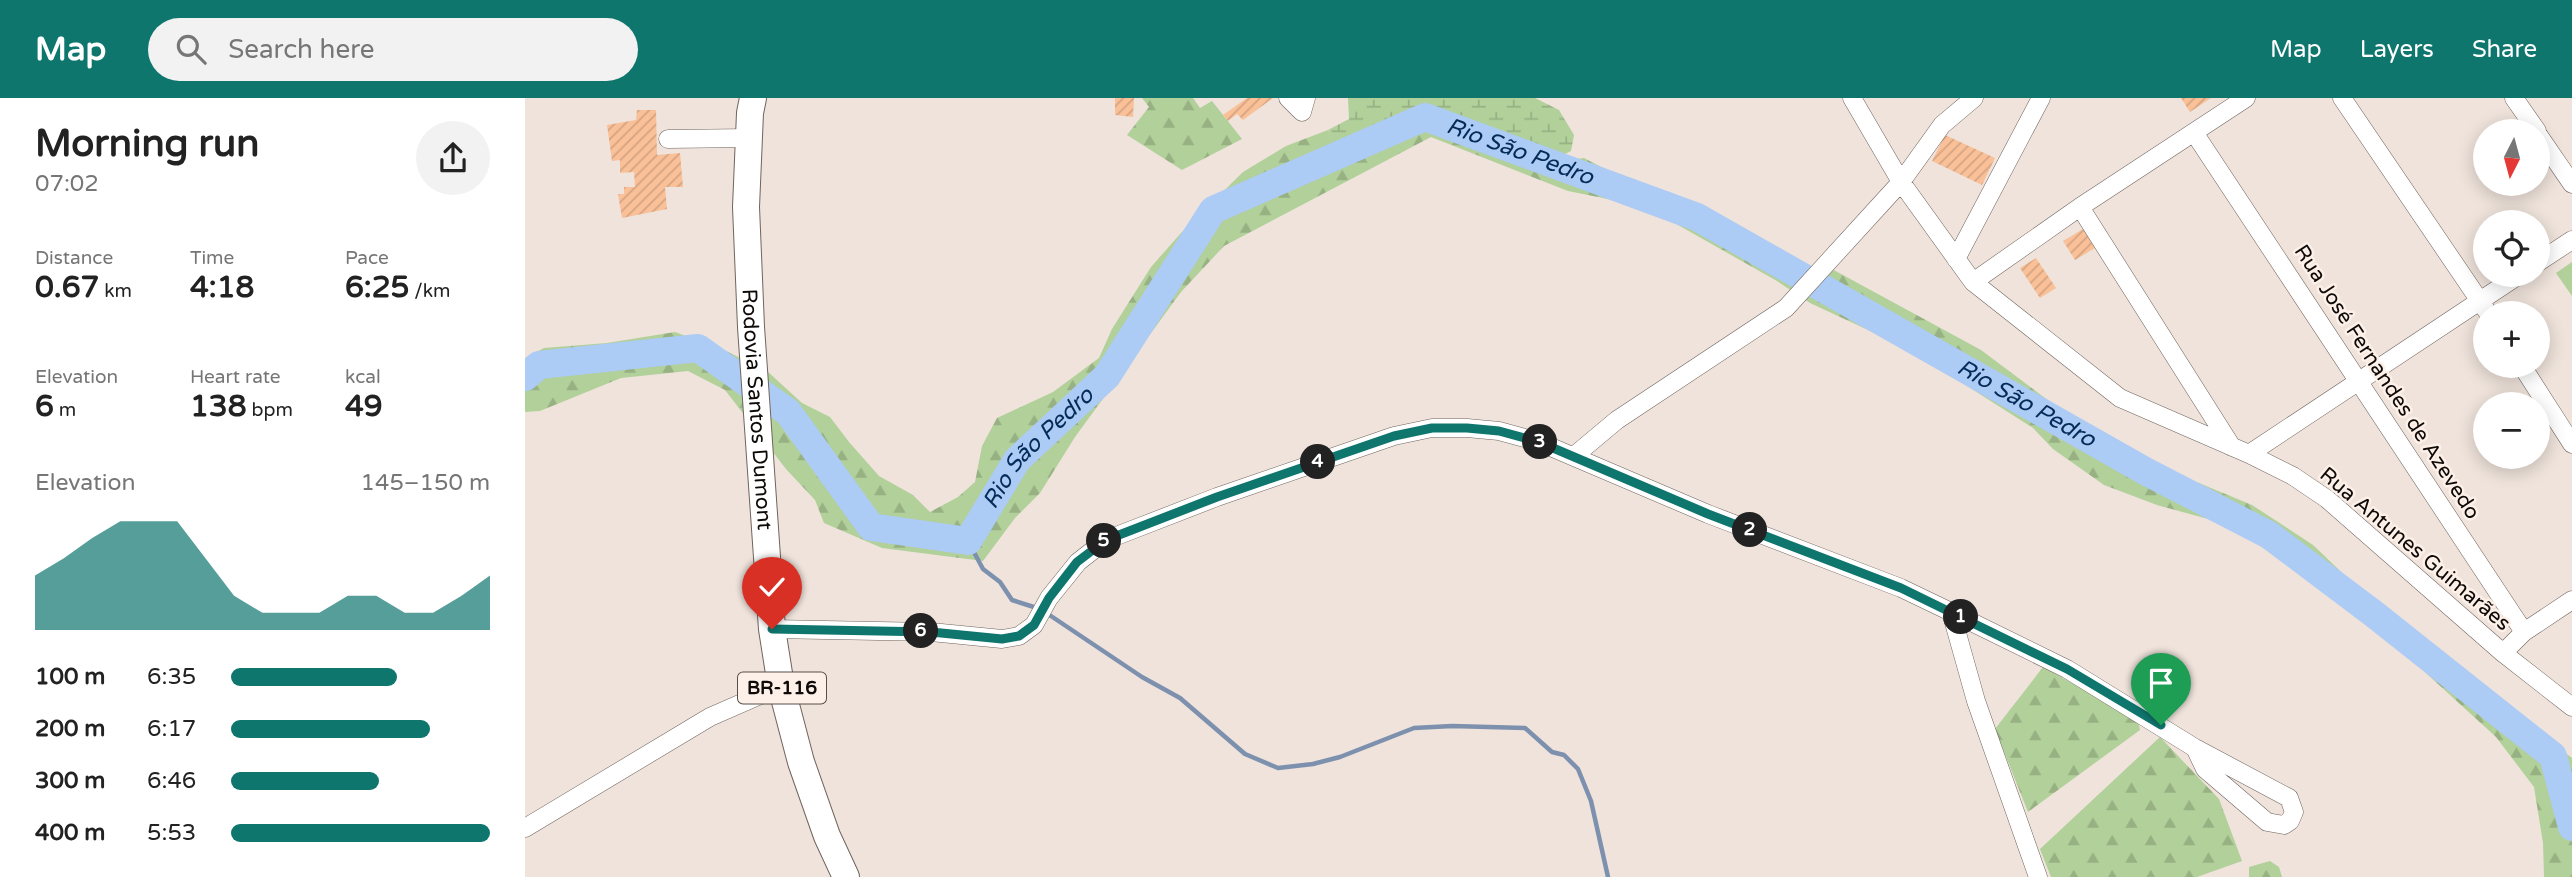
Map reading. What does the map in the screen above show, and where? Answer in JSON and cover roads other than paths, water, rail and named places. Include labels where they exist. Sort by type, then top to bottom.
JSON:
[{"type":"highway","name":"Rodovia Santos Dumont","points":[[753,98],[746,207],[751,327],[772,629],[781,686],[805,775],[827,836],[846,877]]},
{"type":"street","points":[[1288,98],[1304,105]]},
{"type":"street","name":"Rua Antunes Guimarães","points":[[1852,98],[1901,182],[1973,282],[2120,398],[2249,454],[2293,476],[2327,499],[2503,653],[2572,707]]},
{"type":"street","points":[[1574,456],[1617,420],[1786,308],[1901,182],[1942,125],[1974,98]]},
{"type":"street","points":[[1956,259],[2041,98]]},
{"type":"street","points":[[1973,282],[2080,207],[2246,98]]},
{"type":"street","points":[[2342,98],[2480,301]]},
{"type":"street","points":[[2514,98],[2528,119]]},
{"type":"street","name":"Rua José Fernandes de Azevedo","points":[[2195,134],[2524,632]]},
{"type":"street","points":[[668,139],[749,138]]},
{"type":"street","points":[[2550,151],[2572,184]]},
{"type":"street","points":[[2080,207],[2232,447]]},
{"type":"street","points":[[2550,254],[2572,240]]},
{"type":"street","points":[[2491,301],[2506,287]]},
{"type":"street","points":[[2249,454],[2473,314]]},
{"type":"street","points":[[2530,378],[2572,444]]},
{"type":"street","points":[[772,629],[876,629],[1002,639],[1019,636],[1034,625],[1049,598],[1077,562],[1106,540],[1217,497],[1394,436],[1432,428],[1467,428],[1499,431],[1539,442],[1708,514],[1901,588],[2067,669],[2195,748],[2289,798],[2294,812],[2290,821],[2284,825],[2267,822],[2205,769],[2195,748]]},
{"type":"street","points":[[2503,653],[2524,632],[2572,600]]},
{"type":"street","points":[[1951,612],[1976,701],[2038,877]]},
{"type":"street","points":[[525,828],[710,717],[781,686]]},
{"type":"waterway","name":"Rio São Pedro","points":[[525,377],[539,365],[698,348],[788,412],[871,527],[968,541],[1017,460],[1107,376],[1213,210],[1425,117],[1697,217],[2145,471],[2269,535],[2374,614],[2553,756],[2572,827]]},
{"type":"waterway","points":[[968,541],[983,569],[1000,582],[1012,600],[1037,608]]},
{"type":"waterway","points":[[1045,612],[1142,677],[1180,698],[1245,754],[1278,768],[1313,764],[1340,757],[1414,728],[1525,728],[1552,752],[1564,755],[1578,769],[1591,801],[1608,877]]}]
